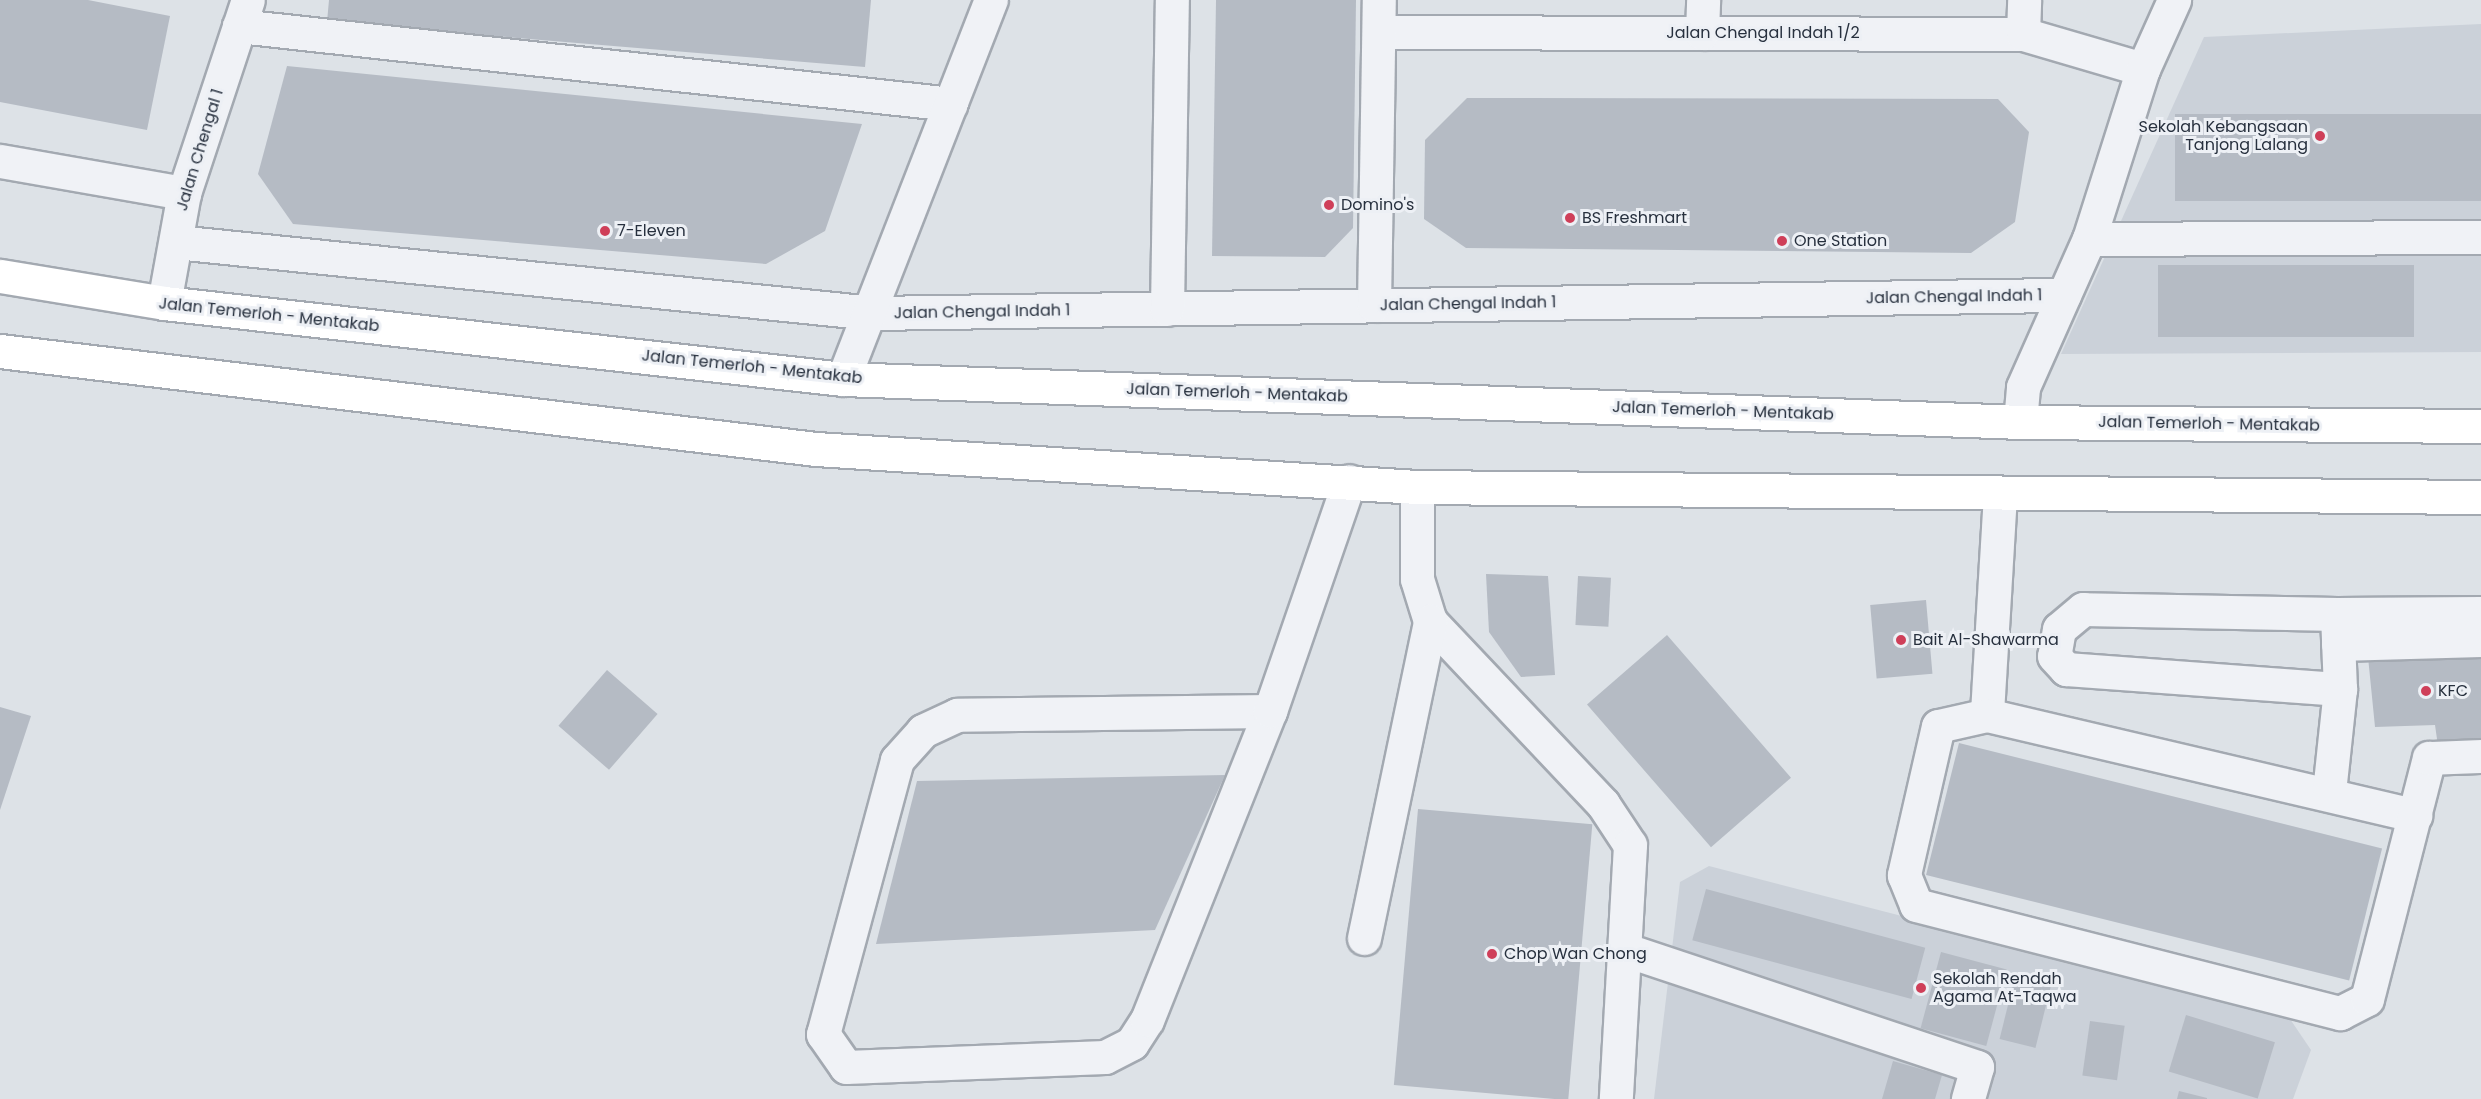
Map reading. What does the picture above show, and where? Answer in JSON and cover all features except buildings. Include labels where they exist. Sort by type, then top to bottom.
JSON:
[{"type":"main road","name":"Jalan Temerloh - Mentakab","points":[[0,276],[164,303],[843,378],[2020,422],[2481,426]]},
{"type":"main road","points":[[0,351],[816,449],[1417,487],[2481,497]]},
{"type":"street","points":[[843,378],[872,313],[991,0]]},
{"type":"street","points":[[1167,309],[1172,0]]},
{"type":"street","points":[[1702,33],[1703,0]]},
{"type":"street","points":[[2023,34],[2024,0]]},
{"type":"street","points":[[2020,422],[2023,387],[2089,239],[2143,69],[2174,0]]},
{"type":"street","points":[[244,13],[951,104]]},
{"type":"street","name":"Jalan Chengal 1","points":[[164,303],[184,193],[244,13]]},
{"type":"street","points":[[1374,305],[1379,16]]},
{"type":"street","name":"Jalan Chengal Indah 1/2","points":[[1379,16],[1702,33],[2023,34],[2143,69]]},
{"type":"street","points":[[0,161],[184,193]]},
{"type":"street","points":[[2089,239],[2481,237]]},
{"type":"street","name":"Jalan Chengal Indah 1","points":[[176,242],[872,313],[2064,295]]},
{"type":"street","points":[[1270,711],[957,715],[923,731],[897,760],[823,1034],[846,1067],[1105,1057],[1132,1043],[1147,1020],[1270,711],[1349,481]]},
{"type":"street","points":[[1417,487],[1417,579],[1430,621],[1603,804],[1630,845],[1616,1099]]},
{"type":"street","points":[[1986,715],[2000,494]]},
{"type":"street","points":[[2340,689],[2066,669],[2054,656],[2059,629],[2083,609],[2481,640]]},
{"type":"street","points":[[2338,629],[2481,614]]},
{"type":"street","points":[[1364,938],[1430,621]]},
{"type":"street","points":[[2329,792],[2340,689],[2338,629]]},
{"type":"street","points":[[2417,806],[2329,792],[1986,715],[1938,726],[1904,875],[1916,905],[2340,1013],[2367,999],[2417,806],[2429,758],[2481,756]]},
{"type":"street","points":[[1626,950],[1977,1067],[1968,1099]]},
{"type":"shaded area","name":"Sekolah Kebangsaan Tanjong Lalang","points":[[2481,24],[2481,352],[2061,354],[2204,37]]},
{"type":"shaded area","name":"Sekolah Rendah Agama At-Taqwa","points":[[1709,866],[2288,1016],[2311,1050],[2293,1099],[1654,1099],[1680,882]]},
{"type":"place","name":"Sekolah Kebangsaan Tanjong Lalang","points":[[2320,136]]},
{"type":"place","name":"Domino's","points":[[1329,205]]},
{"type":"place","name":"BS Freshmart","points":[[1570,218]]},
{"type":"place","name":"7-Eleven","points":[[605,231]]},
{"type":"place","name":"One Station","points":[[1782,241]]},
{"type":"place","name":"Bait Al-Shawarma","points":[[1901,640]]},
{"type":"place","name":"KFC","points":[[2426,691]]},
{"type":"place","name":"Chop Wan Chong","points":[[1492,954]]},
{"type":"place","name":"Sekolah Rendah Agama At-Taqwa","points":[[1921,988]]}]
